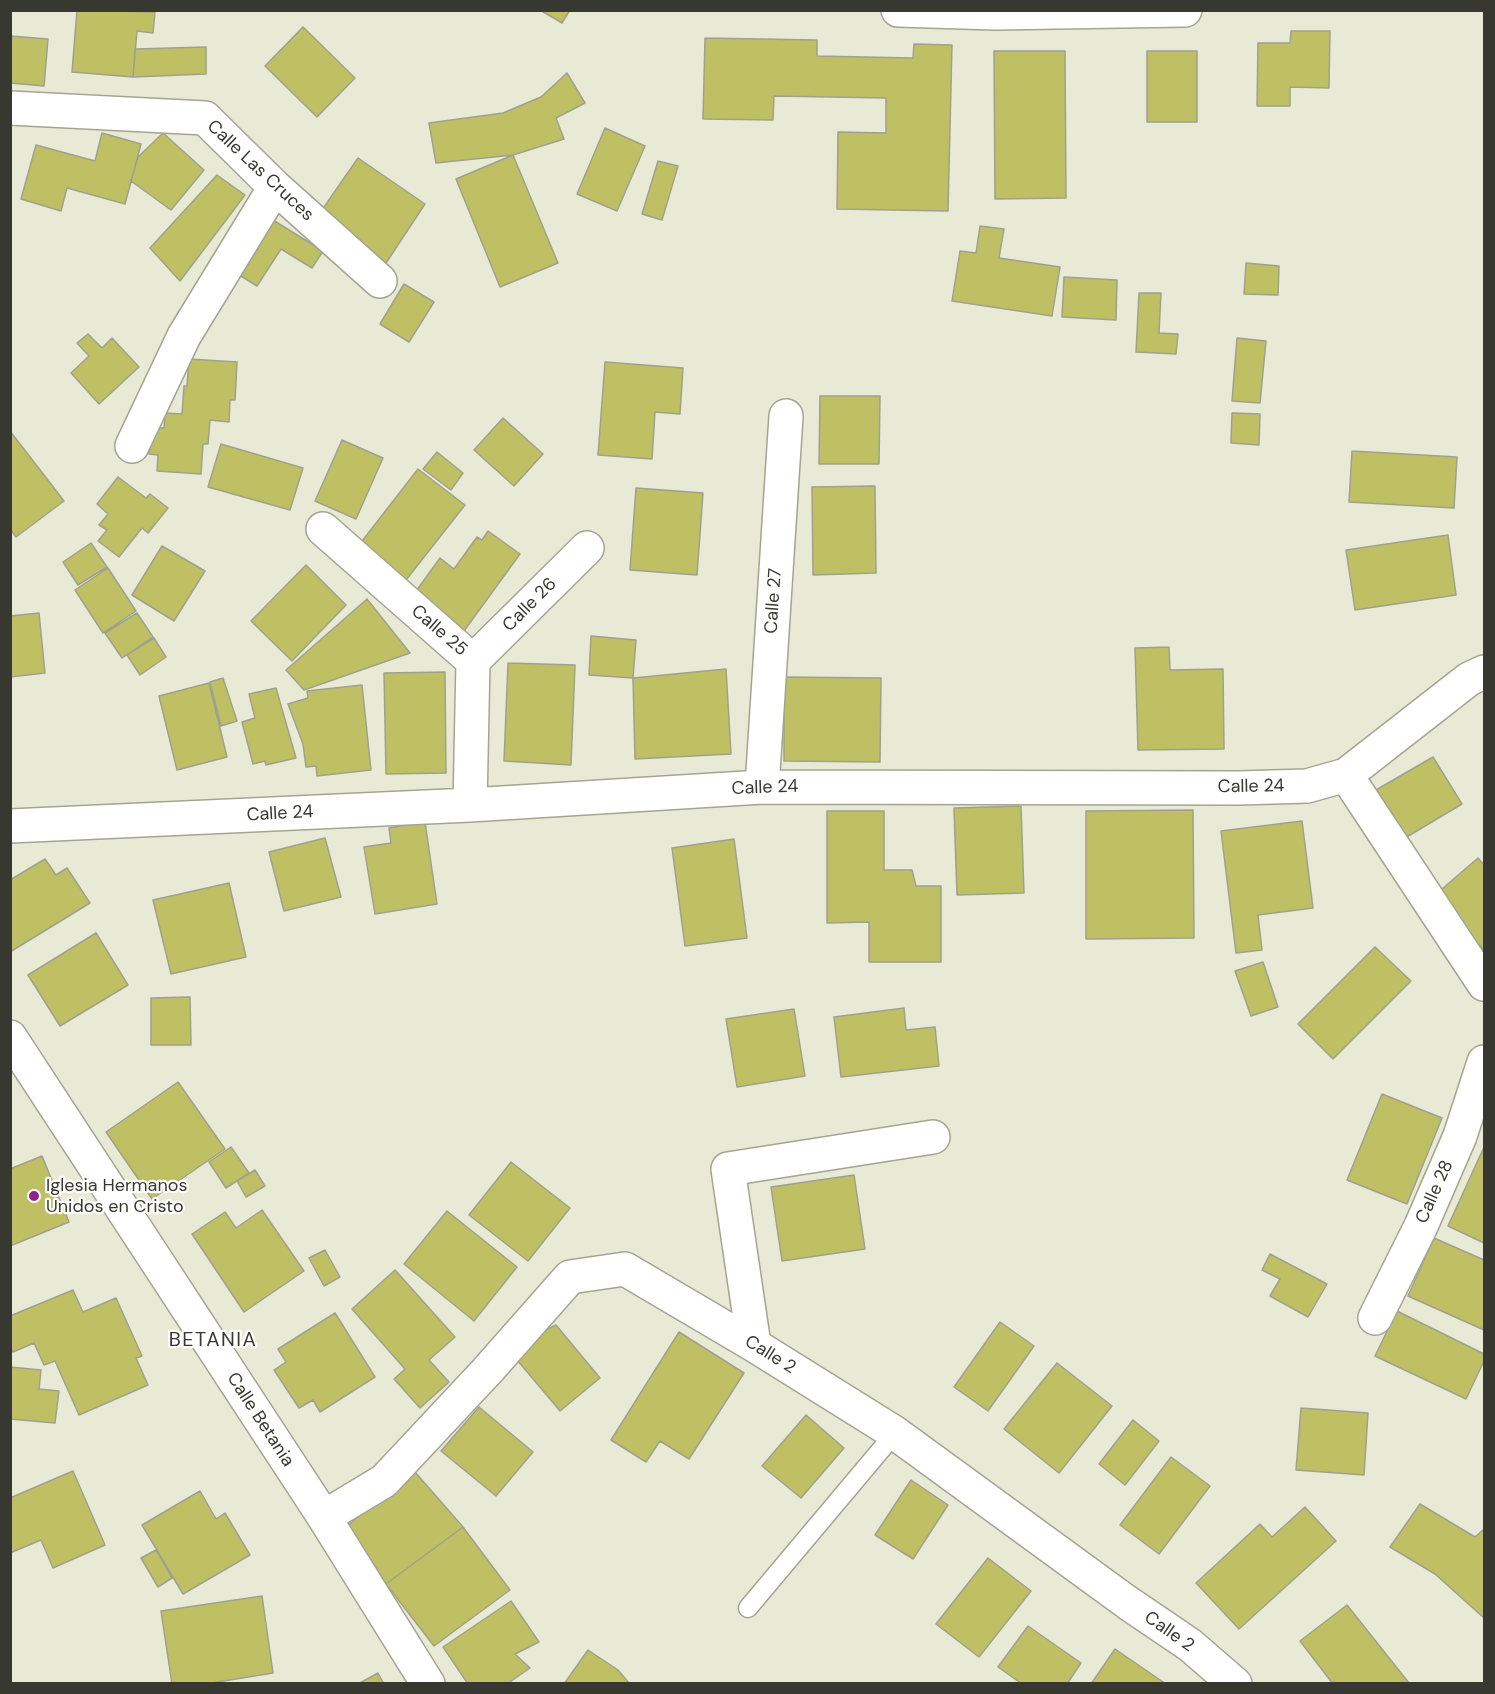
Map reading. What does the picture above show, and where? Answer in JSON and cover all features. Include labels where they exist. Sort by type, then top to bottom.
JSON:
[{"type":"street","points":[[898,10],[995,13],[1185,10]]},
{"type":"street","name":"Calle Las Cruces","points":[[10,108],[205,118],[275,187],[380,281]]},
{"type":"street","points":[[132,446],[184,336],[275,187]]},
{"type":"street","name":"Calle 27","points":[[762,787],[786,416]]},
{"type":"street","name":"Calle 25","points":[[323,529],[473,661],[470,805]]},
{"type":"street","name":"Calle 26","points":[[473,661],[587,548]]},
{"type":"street","name":"Calle 24","points":[[10,826],[470,805],[762,787],[1239,788],[1307,786],[1346,775],[1469,679],[1485,672]]},
{"type":"street","points":[[1346,775],[1485,984]]},
{"type":"street","name":"Calle Betania","points":[[10,1037],[324,1517],[428,1683]]},
{"type":"street","name":"Calle 28","points":[[1375,1318],[1421,1226],[1460,1136],[1485,1062]]},
{"type":"street","points":[[754,1345],[728,1169],[933,1137]]},
{"type":"street","name":"Calle 2","points":[[324,1517],[384,1481],[487,1371],[570,1277],[625,1269],[754,1345],[895,1433],[1128,1603],[1190,1645],[1235,1683]]},
{"type":"lane","points":[[748,1608],[895,1433]]},
{"type":"building","points":[[77,10],[155,12],[153,33],[137,31],[133,77],[72,72]]},
{"type":"building","points":[[540,10],[570,10],[562,23]]},
{"type":"building","points":[[303,27],[355,78],[317,117],[265,66]]},
{"type":"building","points":[[1291,31],[1330,31],[1329,88],[1290,87],[1290,106],[1257,106],[1258,43],[1290,43]]},
{"type":"building","points":[[10,36],[48,39],[44,86],[10,83]]},
{"type":"building","points":[[705,38],[817,40],[817,56],[913,58],[914,44],[952,45],[948,211],[837,209],[838,132],[886,133],[886,98],[774,96],[773,120],[703,119]]},
{"type":"building","points":[[206,47],[206,74],[133,77],[135,49]]},
{"type":"building","points":[[994,51],[1065,51],[1066,198],[995,199]]},
{"type":"building","points":[[1147,51],[1197,51],[1197,122],[1147,122]]},
{"type":"building","points":[[567,73],[585,103],[556,118],[564,139],[513,155],[436,163],[429,123],[503,113],[541,97]]},
{"type":"building","points":[[605,128],[645,146],[617,211],[577,194]]},
{"type":"building","points":[[102,133],[141,144],[125,204],[67,188],[61,211],[21,199],[36,145],[95,161]]},
{"type":"building","points":[[163,133],[204,170],[171,210],[131,181],[138,157]]},
{"type":"building","points":[[513,155],[558,263],[500,287],[456,179]]},
{"type":"building","points":[[358,158],[425,204],[386,263],[315,220]]},
{"type":"building","points":[[658,161],[678,166],[662,220],[642,214]]},
{"type":"building","points":[[217,175],[245,195],[180,281],[150,248]]},
{"type":"building","points":[[268,217],[323,251],[312,268],[281,249],[257,286],[233,271]]},
{"type":"building","points":[[980,226],[1004,229],[999,258],[1060,267],[1052,316],[952,301],[960,251],[976,253]]},
{"type":"building","points":[[1246,263],[1279,266],[1278,295],[1244,294]]},
{"type":"building","points":[[1064,277],[1117,280],[1116,320],[1062,317]]},
{"type":"building","points":[[404,284],[434,302],[409,342],[380,324]]},
{"type":"building","points":[[1139,293],[1161,293],[1159,333],[1178,334],[1176,354],[1136,352]]},
{"type":"building","points":[[88,334],[102,348],[112,338],[139,367],[99,404],[71,373],[89,356],[77,343]]},
{"type":"building","points":[[1237,338],[1266,341],[1260,403],[1232,401]]},
{"type":"building","points":[[189,359],[237,362],[235,400],[230,400],[229,422],[210,420],[208,444],[203,444],[201,474],[157,471],[158,455],[149,454],[152,427],[164,428],[165,413],[182,414]]},
{"type":"building","points":[[605,362],[683,368],[680,414],[655,412],[652,459],[598,455]]},
{"type":"building","points":[[820,396],[880,396],[879,464],[819,464]]},
{"type":"building","points":[[1232,413],[1260,414],[1259,445],[1231,443]]},
{"type":"building","points":[[503,418],[543,454],[514,486],[474,450]]},
{"type":"building","points":[[10,431],[64,501],[16,537],[10,529]]},
{"type":"building","points":[[342,440],[383,458],[356,519],[315,501]]},
{"type":"building","points":[[221,444],[303,468],[290,510],[208,487]]},
{"type":"building","points":[[1352,451],[1457,457],[1454,508],[1349,502]]},
{"type":"building","points":[[437,452],[463,473],[451,490],[423,469]]},
{"type":"building","points":[[418,469],[465,505],[406,580],[359,545]]},
{"type":"building","points":[[118,477],[146,498],[150,494],[168,508],[148,533],[142,528],[119,557],[98,541],[107,530],[99,525],[108,514],[97,504]]},
{"type":"building","points":[[875,486],[876,573],[813,575],[812,487]]},
{"type":"building","points":[[636,488],[703,493],[697,575],[630,570]]},
{"type":"building","points":[[488,531],[520,554],[464,631],[414,594],[440,558],[454,569],[477,537],[482,540]]},
{"type":"building","points":[[1448,535],[1456,595],[1355,610],[1346,550]]},
{"type":"building","points":[[91,543],[107,567],[78,585],[63,562]]},
{"type":"building","points":[[162,546],[205,571],[174,621],[132,595]]},
{"type":"building","points":[[306,565],[346,605],[292,661],[251,621]]},
{"type":"building","points":[[108,568],[136,611],[103,633],[75,590]]},
{"type":"building","points":[[367,599],[410,653],[304,690],[286,670]]},
{"type":"building","points":[[39,613],[45,673],[10,677],[10,616]]},
{"type":"building","points":[[137,613],[153,637],[122,658],[105,633]]},
{"type":"building","points":[[591,636],[636,640],[633,678],[589,675]]},
{"type":"building","points":[[154,638],[166,657],[140,675],[127,655]]},
{"type":"building","points":[[1169,647],[1170,670],[1223,669],[1224,749],[1138,750],[1135,648]]},
{"type":"building","points":[[508,663],[575,665],[571,765],[504,761]]},
{"type":"building","points":[[726,669],[731,754],[635,759],[633,678]]},
{"type":"building","points":[[445,672],[446,773],[386,774],[384,673]]},
{"type":"building","points":[[784,677],[881,678],[880,762],[784,761]]},
{"type":"building","points":[[223,678],[237,721],[221,726],[210,682]]},
{"type":"building","points":[[209,683],[227,757],[177,770],[159,696]]},
{"type":"building","points":[[362,685],[371,770],[317,776],[316,766],[306,767],[303,744],[288,704],[308,698],[307,691]]},
{"type":"building","points":[[276,688],[296,758],[266,765],[265,761],[253,764],[242,722],[255,718],[249,694]]},
{"type":"building","points":[[1433,757],[1462,804],[1405,838],[1376,790]]},
{"type":"building","points":[[1021,806],[1024,893],[957,895],[954,808]]},
{"type":"building","points":[[1193,810],[1194,938],[1086,939],[1086,811]]},
{"type":"building","points":[[827,811],[884,811],[884,870],[912,870],[916,886],[941,886],[941,962],[869,962],[869,922],[827,923]]},
{"type":"building","points":[[1302,821],[1313,908],[1258,915],[1262,950],[1236,953],[1221,831]]},
{"type":"building","points":[[425,822],[437,904],[375,914],[364,847],[391,843],[389,828]]},
{"type":"building","points":[[325,838],[341,897],[284,911],[269,852]]},
{"type":"building","points":[[734,839],[747,938],[685,946],[672,848]]},
{"type":"building","points":[[1478,858],[1484,865],[1484,950],[1435,895]]},
{"type":"building","points":[[45,859],[56,875],[67,868],[90,903],[10,952],[10,880]]},
{"type":"building","points":[[229,883],[246,957],[171,974],[153,900]]},
{"type":"building","points":[[96,933],[128,985],[60,1026],[28,975]]},
{"type":"building","points":[[1375,947],[1411,981],[1333,1059],[1298,1024]]},
{"type":"building","points":[[1263,962],[1278,1007],[1251,1016],[1235,971]]},
{"type":"building","points":[[190,997],[191,1045],[151,1045],[151,998]]},
{"type":"building","points":[[904,1008],[906,1030],[935,1027],[939,1066],[841,1077],[834,1017]]},
{"type":"building","points":[[794,1009],[805,1076],[737,1087],[726,1019]]},
{"type":"building","points":[[178,1082],[225,1149],[152,1199],[106,1132]]},
{"type":"building","points":[[1382,1094],[1442,1118],[1407,1204],[1347,1180]]},
{"type":"building","points":[[231,1147],[249,1173],[226,1188],[209,1162]]},
{"type":"building","points":[[1484,1147],[1484,1243],[1448,1226]]},
{"type":"building","name":"Iglesia Hermanos Unidos en Cristo","points":[[42,1156],[69,1222],[10,1246],[10,1169]]},
{"type":"building","points":[[511,1162],[570,1208],[528,1261],[469,1215]]},
{"type":"building","points":[[255,1170],[265,1186],[246,1197],[237,1181]]},
{"type":"building","points":[[854,1175],[865,1249],[782,1261],[771,1187]]},
{"type":"building","points":[[262,1210],[304,1271],[244,1312],[192,1234],[225,1212],[236,1228]]},
{"type":"building","points":[[447,1211],[517,1267],[474,1321],[404,1264]]},
{"type":"building","points":[[1434,1238],[1484,1260],[1484,1330],[1408,1296]]},
{"type":"building","points":[[325,1250],[340,1277],[324,1286],[309,1258]]},
{"type":"building","points":[[1270,1254],[1327,1284],[1308,1317],[1270,1296],[1280,1279],[1262,1270]]},
{"type":"building","points":[[395,1270],[455,1337],[429,1360],[449,1382],[420,1408],[394,1379],[405,1369],[352,1309]]},
{"type":"building","points":[[73,1290],[83,1312],[116,1298],[142,1356],[136,1358],[148,1385],[79,1415],[55,1361],[44,1365],[34,1343],[13,1352],[10,1347],[10,1316]]},
{"type":"building","points":[[1397,1311],[1484,1354],[1484,1361],[1466,1399],[1375,1356]]},
{"type":"building","points":[[335,1313],[375,1377],[320,1412],[313,1400],[299,1408],[274,1370],[286,1362],[278,1349]]},
{"type":"building","points":[[1000,1322],[1034,1346],[988,1411],[954,1387]]},
{"type":"building","points":[[556,1325],[600,1378],[560,1411],[507,1348]]},
{"type":"building","points":[[679,1332],[744,1373],[689,1459],[660,1441],[646,1462],[611,1440]]},
{"type":"building","points":[[1057,1363],[1112,1406],[1059,1473],[1004,1429]]},
{"type":"building","points":[[10,1367],[41,1370],[39,1389],[59,1391],[55,1423],[10,1419]]},
{"type":"building","points":[[479,1407],[533,1452],[496,1496],[441,1451]]},
{"type":"building","points":[[1301,1408],[1368,1413],[1364,1475],[1296,1470]]},
{"type":"building","points":[[806,1415],[844,1448],[801,1498],[762,1466]]},
{"type":"building","points":[[1133,1420],[1159,1441],[1125,1485],[1099,1464]]},
{"type":"building","points":[[1171,1457],[1210,1486],[1159,1554],[1120,1525]]},
{"type":"building","points":[[73,1471],[105,1545],[53,1568],[41,1540],[10,1553],[10,1498]]},
{"type":"building","points":[[415,1472],[463,1527],[386,1584],[348,1525]]},
{"type":"building","points":[[911,1480],[948,1505],[913,1559],[875,1535]]},
{"type":"building","points":[[200,1491],[216,1519],[225,1513],[250,1555],[183,1594],[142,1525]]},
{"type":"building","points":[[1420,1504],[1475,1537],[1484,1529],[1484,1618],[1435,1574],[1390,1547]]},
{"type":"building","points":[[1305,1507],[1336,1541],[1239,1629],[1196,1583],[1260,1524],[1272,1537]]},
{"type":"building","points":[[463,1527],[510,1590],[434,1646],[386,1584]]},
{"type":"building","points":[[156,1550],[172,1578],[158,1587],[141,1558]]},
{"type":"building","points":[[988,1558],[1031,1591],[979,1657],[936,1624]]},
{"type":"building","points":[[262,1596],[273,1673],[205,1684],[172,1684],[161,1611]]},
{"type":"building","points":[[511,1601],[539,1642],[515,1654],[530,1668],[507,1684],[468,1684],[443,1647]]},
{"type":"building","points":[[1347,1605],[1409,1683],[1333,1684],[1300,1641]]},
{"type":"building","points":[[1028,1626],[1081,1663],[1067,1684],[1022,1684],[998,1667]]},
{"type":"building","points":[[1115,1649],[1166,1684],[1091,1684]]},
{"type":"building","points":[[588,1650],[618,1670],[630,1684],[564,1684]]},
{"type":"building","points":[[378,1673],[384,1684],[358,1684]]},
{"type":"place","name":"Iglesia Hermanos Unidos en Cristo","points":[[34,1196]]},
{"type":"district","name":"BETANIA","points":[[213,1341]]}]
